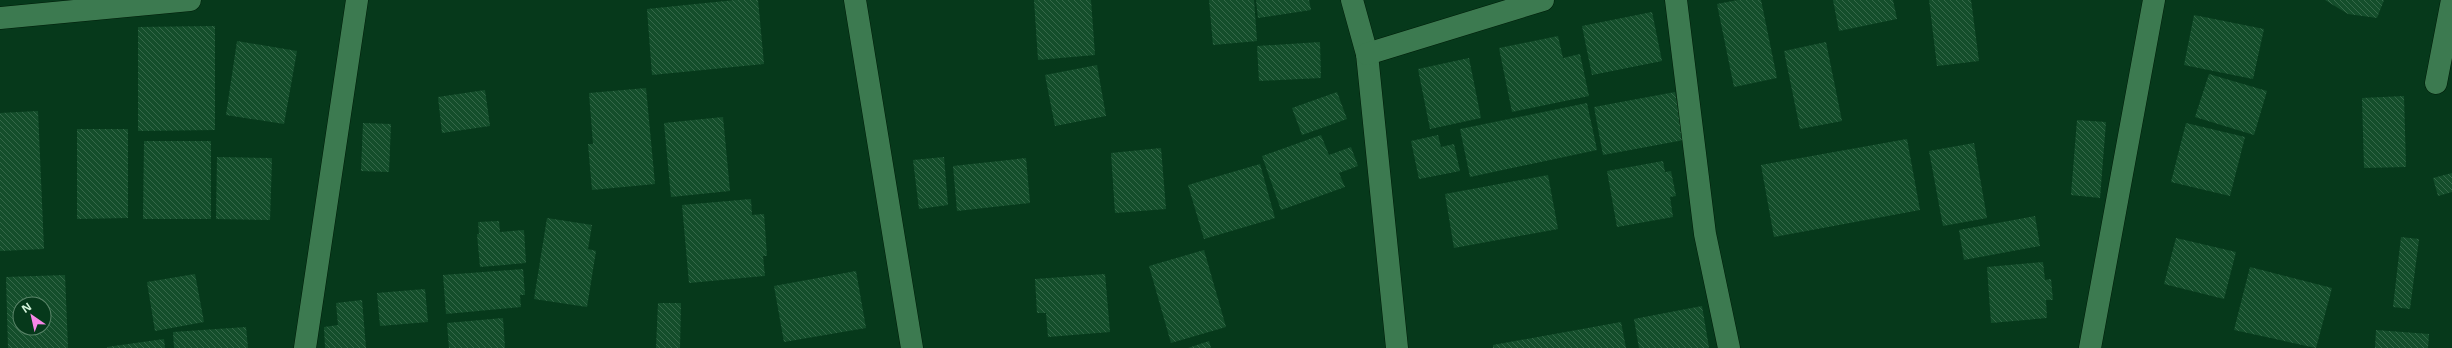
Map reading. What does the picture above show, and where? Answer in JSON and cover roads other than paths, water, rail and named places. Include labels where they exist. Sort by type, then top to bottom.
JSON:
[{"type":"street","points":[[0,18],[190,0]]},
{"type":"street","points":[[305,348],[357,0]]},
{"type":"street","points":[[855,0],[912,348]]},
{"type":"street","points":[[1352,0],[1367,54],[1397,348]]},
{"type":"street","points":[[1367,54],[1543,0]]},
{"type":"street","points":[[1676,0],[1705,234],[1729,348]]},
{"type":"street","points":[[2090,348],[2154,0]]},
{"type":"street","points":[[2436,83],[2452,0]]}]
